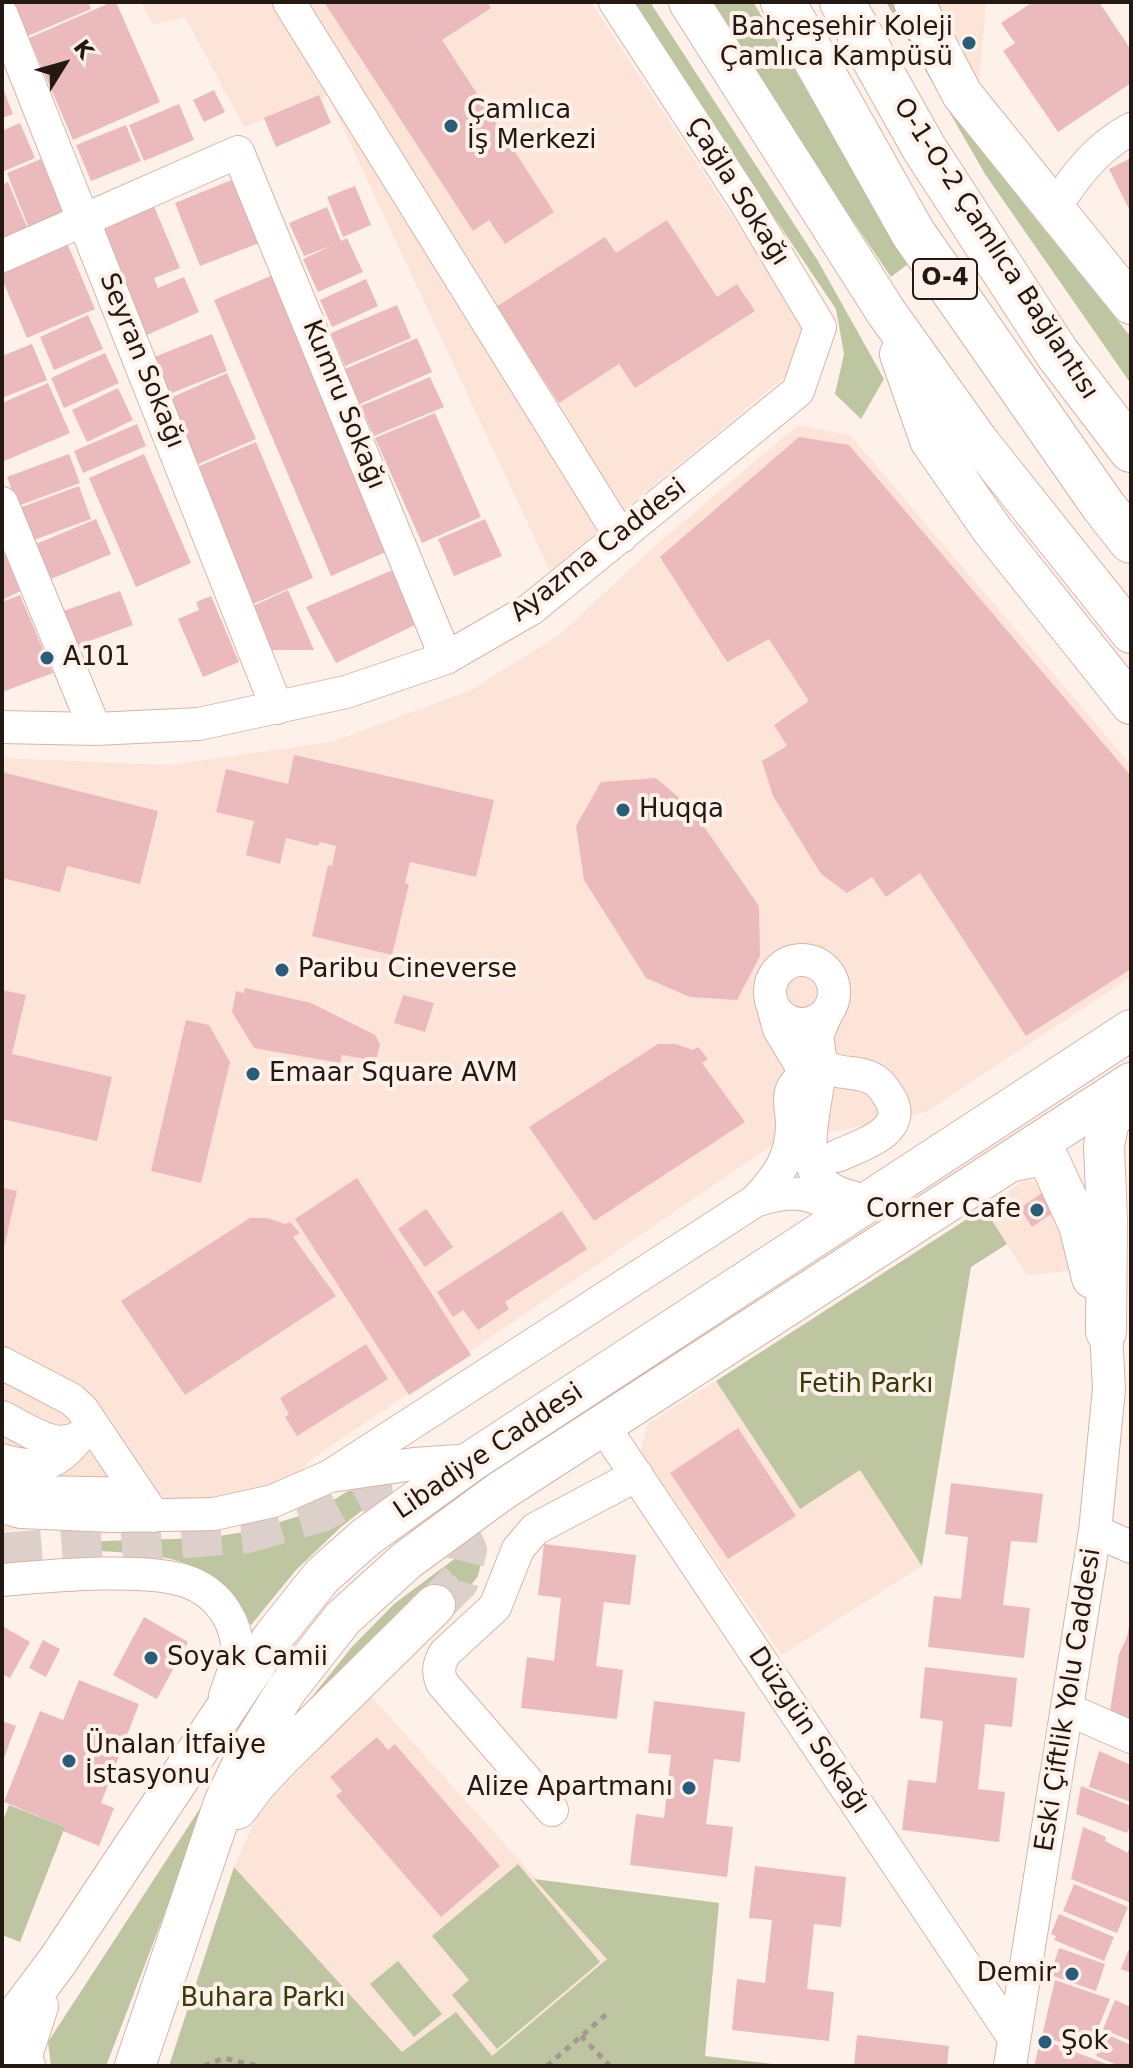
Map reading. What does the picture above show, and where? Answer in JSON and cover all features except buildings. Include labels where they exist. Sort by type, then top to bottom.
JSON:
[{"type":"highway","name":"O-1-O-2 Çamlıca Bağlantısı","points":[[783,2],[913,233],[1131,541]]},
{"type":"highway","name":"O-1-O-2 Çamlıca Bağlantısı","points":[[842,2],[924,148],[1057,353],[1131,450]]},
{"type":"main road","points":[[689,2],[886,312],[978,441],[1131,633]]},
{"type":"main road","points":[[914,2],[962,94],[1131,304]]},
{"type":"main road","points":[[886,312],[930,440],[993,531],[1131,704]]},
{"type":"main road","name":"Libadiye Caddesi","points":[[135,2066],[224,1803],[266,1722],[310,1656],[343,1618],[407,1560],[501,1491],[1042,1124],[1131,1030]]},
{"type":"main road","name":"Libadiye Caddesi","points":[[2,2035],[57,1962],[274,1636],[322,1576],[366,1537],[473,1460],[861,1207],[1131,1083]]},
{"type":"main road","points":[[1106,1332],[1104,1146],[1108,1125],[1119,1105],[1131,1094]]},
{"type":"main road","points":[[1042,1124],[1093,1174],[1107,1219]]},
{"type":"main road","points":[[1042,1124],[1079,1225],[1106,1332]]},
{"type":"main road","points":[[208,1848],[255,1785],[435,1605]]},
{"type":"main road","points":[[25,2066],[21,2058],[29,2026],[57,1962]]},
{"type":"main road","points":[[122,2066],[156,2005]]},
{"type":"street","points":[[289,2],[621,537]]},
{"type":"street","name":"Çağla Sokağı","points":[[615,2],[744,200],[820,327],[798,391]]},
{"type":"street","name":"Seyran Sokağı","points":[[2,15],[277,708]]},
{"type":"street","points":[[1053,210],[1082,167],[1119,135],[1131,129]]},
{"type":"street","name":"Kumru Sokağı","points":[[85,220],[238,152],[446,658]]},
{"type":"street","points":[[2,256],[85,220]]},
{"type":"street","name":"Ayazma Caddesi","points":[[2,727],[95,729],[199,724],[346,692],[446,658],[531,609],[798,391]]},
{"type":"street","points":[[2,503],[95,729]]},
{"type":"street","points":[[2,1485],[214,1514],[273,1501],[330,1476],[755,1201],[775,1180],[790,1152],[790,1095],[805,1072],[779,1029],[770,986],[780,968],[799,960],[821,965],[834,984],[835,995],[817,1035],[821,1064],[811,1145],[813,1166],[818,1177],[861,1207]]},
{"type":"street","points":[[773,1007],[779,1015],[797,1025],[818,1021],[826,1015]]},
{"type":"street","points":[[821,1064],[833,1072],[875,1080],[886,1091],[895,1110],[895,1119],[883,1134],[837,1156]]},
{"type":"street","points":[[815,1110],[831,1099],[847,1094],[867,1090],[886,1091]]},
{"type":"street","points":[[755,1201],[780,1193],[796,1192],[861,1207]]},
{"type":"street","name":"Eski Çiftlik Yolu Caddesi","points":[[1012,2052],[1120,1390],[1106,1332]]},
{"type":"street","points":[[2,1363],[71,1399],[82,1409],[85,1432],[146,1505]]},
{"type":"street","points":[[2,1417],[54,1442],[67,1443],[85,1432]]},
{"type":"street","name":"Düzgün Sokağı","points":[[602,1424],[1012,2052]]},
{"type":"street","points":[[2,1460],[38,1466],[55,1461],[67,1453],[85,1432]]},
{"type":"street","points":[[330,1476],[414,1464],[473,1460]]},
{"type":"street","points":[[552,1810],[442,1683],[438,1670],[440,1661],[495,1607],[518,1549],[535,1529],[637,1475]]},
{"type":"street","points":[[2,1507],[21,1512],[146,1505]]},
{"type":"street","points":[[1095,1531],[1131,1547]]},
{"type":"street","points":[[4,1574],[162,1576],[189,1582],[206,1591],[232,1622],[237,1640],[237,1659],[215,1727]]},
{"type":"street","points":[[1067,1709],[1131,1737]]},
{"type":"path","points":[[547,2066],[609,2012]]},
{"type":"path","points":[[581,2036],[610,2066]]},
{"type":"path","points":[[204,2066],[224,2058],[257,2066]]},
{"type":"shaded area","points":[[141,2],[591,2],[805,328],[787,375],[550,571],[328,96],[244,127],[185,17],[153,25]]},
{"type":"shaded area","name":"Bahçeşehir Koleji Çamlıca Kampüsü","points":[[932,2],[986,2],[979,84]]},
{"type":"shaded area","name":"Emaar Square AVM","points":[[798,425],[851,436],[1131,765],[1131,977],[926,1112],[774,1144],[309,1461],[295,1481],[294,1511],[260,1519],[76,1537],[61,1527],[2,1531],[2,758],[169,765],[332,742],[471,690],[559,635],[657,544]]},
{"type":"shaded area","points":[[1027,1179],[1049,1189],[1079,1270],[1027,1275],[984,1208]]},
{"type":"shaded area","points":[[716,1381],[799,1508],[860,1470],[922,1566],[782,1655],[640,1451],[648,1424]]},
{"type":"shaded area","points":[[370,1695],[608,1958],[492,2056],[402,2052],[234,1867],[258,1814]]},
{"type":"green space","points":[[629,2],[650,2],[818,261],[884,379],[861,419],[835,394],[844,354],[836,309]]},
{"type":"green space","points":[[712,2],[753,2],[912,261],[891,277],[791,129]]},
{"type":"green space","points":[[886,2],[899,2],[950,99],[1025,206],[1131,337],[1131,384],[985,174]]},
{"type":"green space","name":"Fetih Parkı","points":[[984,1208],[1007,1244],[971,1267],[922,1566],[860,1470],[800,1509],[716,1381]]},
{"type":"green space","points":[[392,1487],[341,1527],[296,1570],[251,1625],[236,1600],[219,1582],[199,1569],[154,1556],[76,1550],[68,1542],[207,1538],[250,1531],[316,1511],[348,1491]]},
{"type":"green space","points":[[473,1545],[482,1558],[478,1576],[450,1613],[422,1588],[299,1713],[351,1648],[394,1604]]},
{"type":"green space","points":[[212,1790],[106,2066],[51,2066],[48,2042]]},
{"type":"green space","points":[[9,1805],[65,1827],[20,1942],[2,1935],[2,1823]]},
{"type":"green space","points":[[518,1864],[600,1962],[497,2049],[452,1995],[469,1980],[432,1936]]},
{"type":"green space","name":"Buhara Parkı","points":[[234,1867],[402,2052],[456,2012],[492,2056],[607,1959],[534,1879],[719,1903],[705,2056],[789,2066],[169,2066]]},
{"type":"green space","points":[[398,1961],[442,2014],[414,2037],[370,1984]]},
{"type":"tunnel","points":[[2,1553],[247,1533],[321,1512],[368,1487],[401,1483],[436,1498],[448,1513],[467,1550],[459,1581],[435,1605]]},
{"type":"place","name":"Bahçeşehir Koleji Çamlıca Kampüsü","points":[[969,43]]},
{"type":"place","name":"Çamlıca İş Merkezi","points":[[451,126]]},
{"type":"place","name":"A101","points":[[47,658]]},
{"type":"place","name":"Huqqa","points":[[623,810]]},
{"type":"place","name":"Paribu Cineverse","points":[[282,970]]},
{"type":"place","name":"Emaar Square AVM","points":[[253,1074]]},
{"type":"place","name":"Corner Cafe","points":[[1037,1210]]},
{"type":"place","name":"Soyak Camii","points":[[151,1658]]},
{"type":"place","name":"Ünalan İtfaiye İstasyonu","points":[[69,1761]]},
{"type":"place","name":"Alize Apartmanı","points":[[689,1788]]},
{"type":"place","name":"Demir","points":[[1072,1974]]},
{"type":"place","name":"Şok","points":[[1045,2042]]}]
